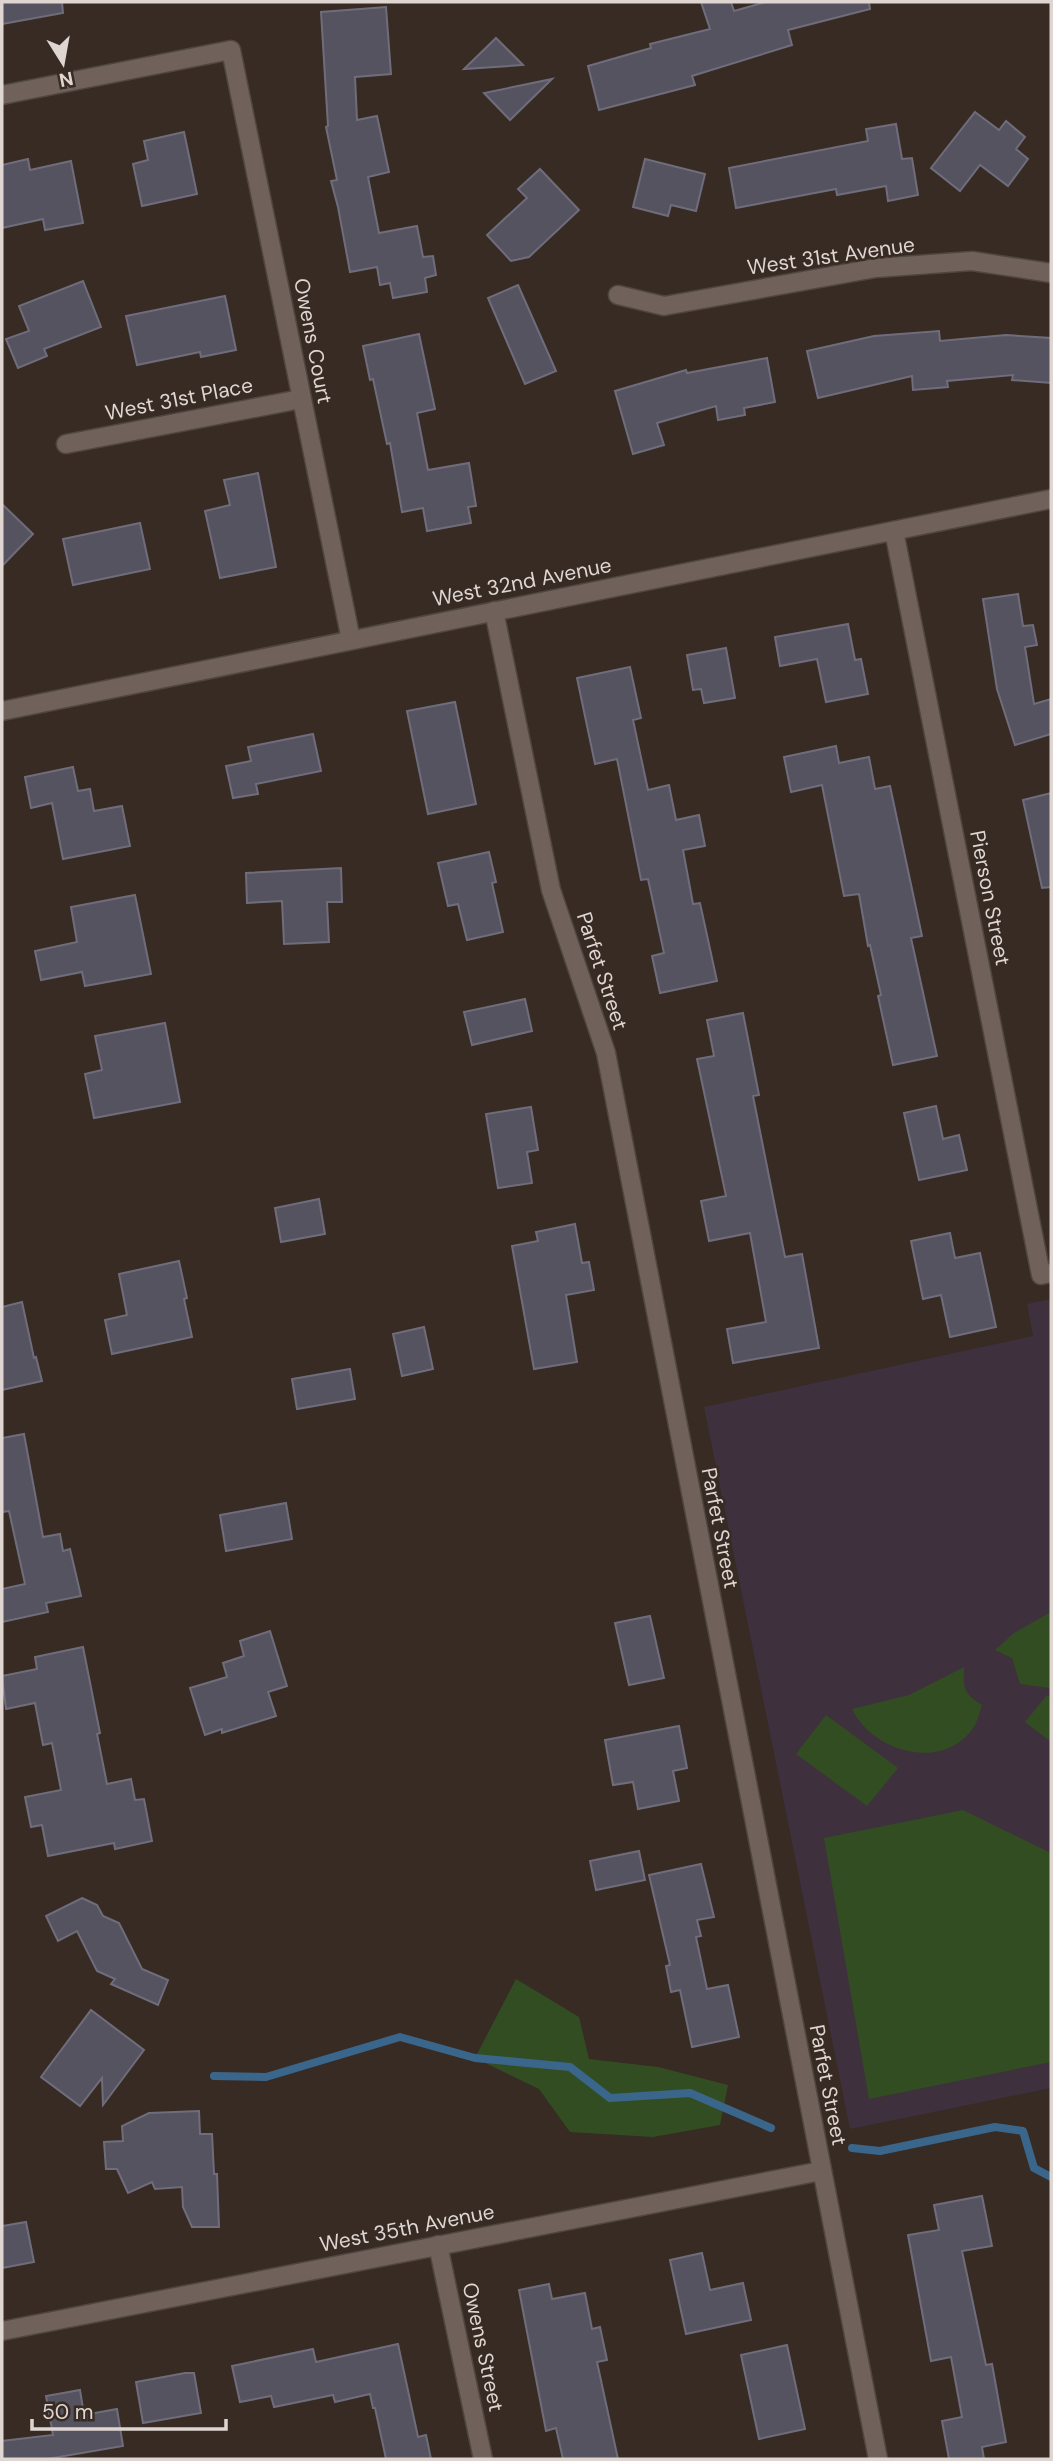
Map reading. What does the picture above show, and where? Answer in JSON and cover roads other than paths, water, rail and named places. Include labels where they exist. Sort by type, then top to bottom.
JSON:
[{"type":"street","name":"Owens Court","points":[[2,95],[231,50],[351,640]]},
{"type":"street","name":"West 31st Avenue","points":[[618,296],[664,306],[876,268],[972,261],[1051,273]]},
{"type":"street","name":"West 31st Place","points":[[66,444],[301,399]]},
{"type":"street","name":"West 32nd Avenue","points":[[2,711],[1051,499]]},
{"type":"street","name":"Pierson Street","points":[[894,531],[1046,1274]]},
{"type":"street","name":"Parfet Street","points":[[494,611],[551,890],[606,1053],[878,2459]]},
{"type":"street","name":"West 35th Avenue","points":[[2,2331],[821,2171]]},
{"type":"street","name":"Owens Street","points":[[438,2245],[482,2459]]},
{"type":"waterway","points":[[214,2076],[266,2077],[400,2037],[475,2058],[570,2067],[610,2098],[690,2093],[771,2128]]},
{"type":"waterway","points":[[852,2148],[880,2151],[995,2127],[1023,2131],[1034,2168],[1051,2177]]}]
